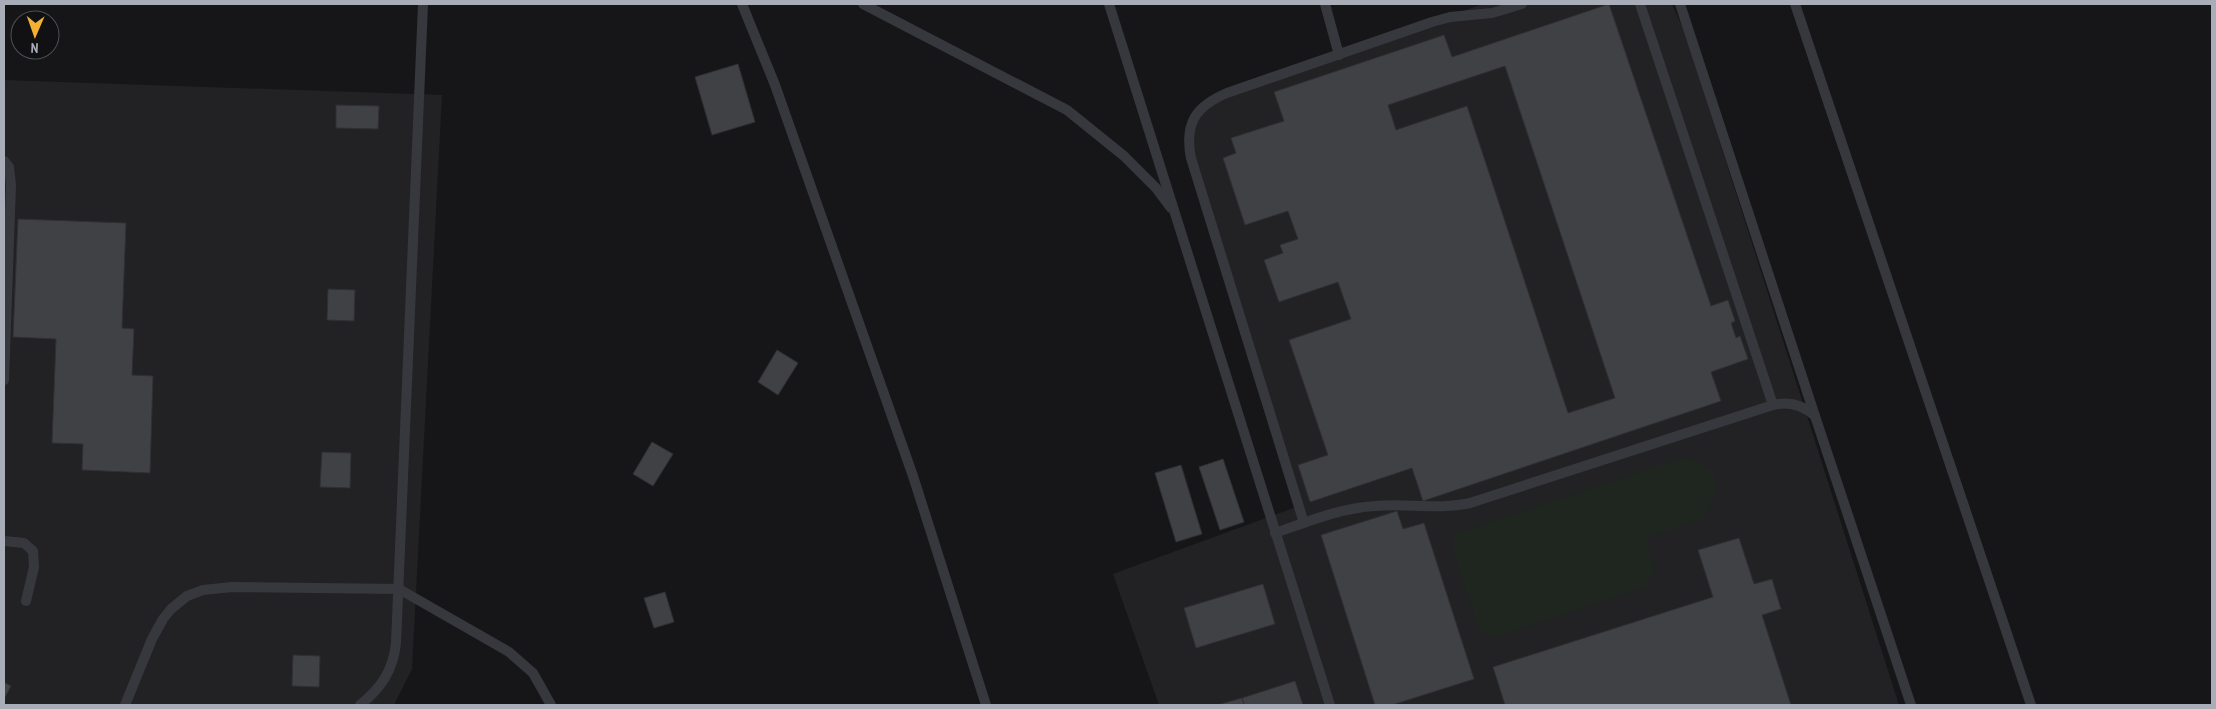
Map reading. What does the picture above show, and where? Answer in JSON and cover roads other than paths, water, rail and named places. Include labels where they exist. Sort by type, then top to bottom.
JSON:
[{"type":"lane","points":[[360,705],[383,683],[392,666],[396,643],[423,4]]},
{"type":"lane","points":[[742,4],[775,86],[913,476],[986,705]]},
{"type":"lane","points":[[863,4],[1067,110],[1135,166],[1156,188],[1178,218]]},
{"type":"lane","points":[[1324,4],[1339,55]]},
{"type":"lane","points":[[1304,523],[1191,158],[1188,136],[1193,120],[1198,112],[1216,97],[1441,19],[1492,13],[1522,4]]},
{"type":"lane","points":[[1640,4],[1773,405]]},
{"type":"lane","points":[[1680,4],[1911,705]]},
{"type":"lane","points":[[1796,4],[2031,705]]},
{"type":"lane","points":[[1112,5],[1157,160],[1178,218],[1330,705]]},
{"type":"lane","points":[[4,161],[9,167],[11,185],[4,380]]},
{"type":"lane","points":[[1275,533],[1337,513],[1372,506],[1446,507],[1470,503],[1781,403],[1795,404],[1815,416]]},
{"type":"lane","points":[[4,541],[24,543],[33,551],[34,567],[26,601]]},
{"type":"lane","points":[[125,705],[152,639],[163,618],[178,602],[195,593],[203,590],[232,587],[398,589],[509,652],[532,674],[552,705]]}]
